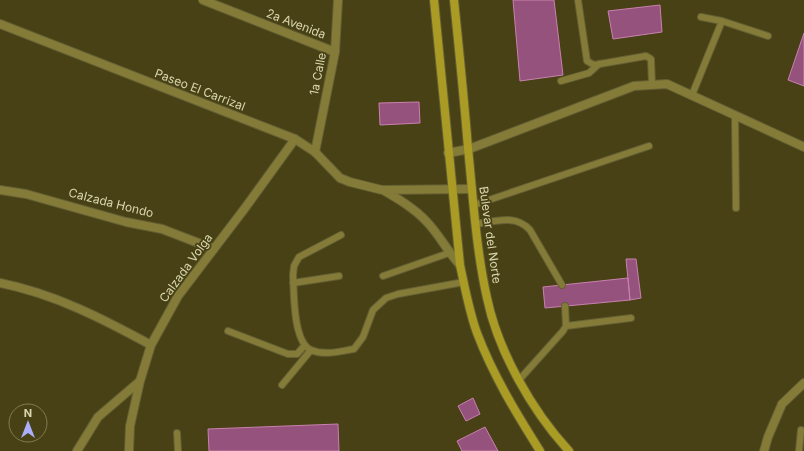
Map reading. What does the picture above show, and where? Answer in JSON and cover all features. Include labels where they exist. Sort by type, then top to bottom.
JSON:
[{"type":"main road","points":[[434,0],[460,265],[477,333],[504,395],[540,451]]},
{"type":"main road","name":"Bulevar del Norte","points":[[454,0],[472,190],[487,298],[495,326],[518,380],[559,440],[569,451]]},
{"type":"street","name":"2a Avenida","points":[[202,0],[335,52]]},
{"type":"street","name":"1a Calle","points":[[316,152],[335,52],[338,0]]},
{"type":"street","name":"Paseo El Carrizal","points":[[0,24],[295,139],[316,152],[340,178],[350,182],[382,190],[472,190]]},
{"type":"street","points":[[448,153],[468,149],[634,86],[652,84],[667,84],[804,147]]},
{"type":"street","name":"Calzada Volga","points":[[129,451],[130,426],[140,381],[152,345],[178,296],[295,139]]},
{"type":"street","name":"Calzada Hondo","points":[[0,190],[26,194],[126,222],[162,229],[214,249]]},
{"type":"street","name":"Paseo El Carrizal","points":[[382,190],[412,208],[427,222],[449,253],[460,265]]},
{"type":"street","points":[[0,283],[37,292],[92,313],[152,345]]},
{"type":"street","points":[[77,451],[98,417],[140,381]]},
{"type":"street","points":[[764,451],[768,437],[782,404],[804,383]]},
{"type":"lane","points":[[578,0],[587,60],[590,64],[599,64],[646,56],[651,59],[652,84]]},
{"type":"lane","points":[[701,17],[722,20],[768,36]]},
{"type":"lane","points":[[692,95],[722,20]]},
{"type":"lane","points":[[561,81],[590,73],[599,64]]},
{"type":"lane","points":[[735,115],[736,208]]},
{"type":"lane","points":[[474,205],[649,146]]},
{"type":"lane","points":[[476,224],[515,219],[524,223],[530,230],[562,285]]},
{"type":"lane","points":[[341,235],[298,257],[294,266],[293,283],[298,335],[304,345],[312,350],[330,353],[354,349],[363,336],[373,310],[386,298],[398,294],[464,282]]},
{"type":"lane","points":[[383,276],[449,253]]},
{"type":"lane","points":[[293,283],[339,276]]},
{"type":"lane","points":[[518,380],[563,332],[566,326],[565,306]]},
{"type":"lane","points":[[566,326],[631,318]]},
{"type":"lane","points":[[228,331],[288,354],[297,354],[304,345]]},
{"type":"lane","points":[[282,385],[312,350]]},
{"type":"lane","points":[[799,451],[801,430]]},
{"type":"lane","points":[[177,433],[178,451]]},
{"type":"building","points":[[513,0],[554,0],[563,75],[520,81]]},
{"type":"building","points":[[660,5],[662,32],[613,39],[608,11]]},
{"type":"building","points":[[804,33],[804,86],[788,80]]},
{"type":"building","points":[[419,102],[420,123],[380,125],[379,103]]},
{"type":"building","points":[[626,259],[636,259],[641,298],[630,300]]},
{"type":"building","points":[[628,278],[630,300],[545,308],[543,287]]},
{"type":"building","points":[[473,398],[480,414],[466,421],[458,406]]},
{"type":"building","points":[[338,424],[339,451],[209,451],[208,429]]},
{"type":"building","points":[[485,427],[498,451],[462,451],[457,441]]}]
